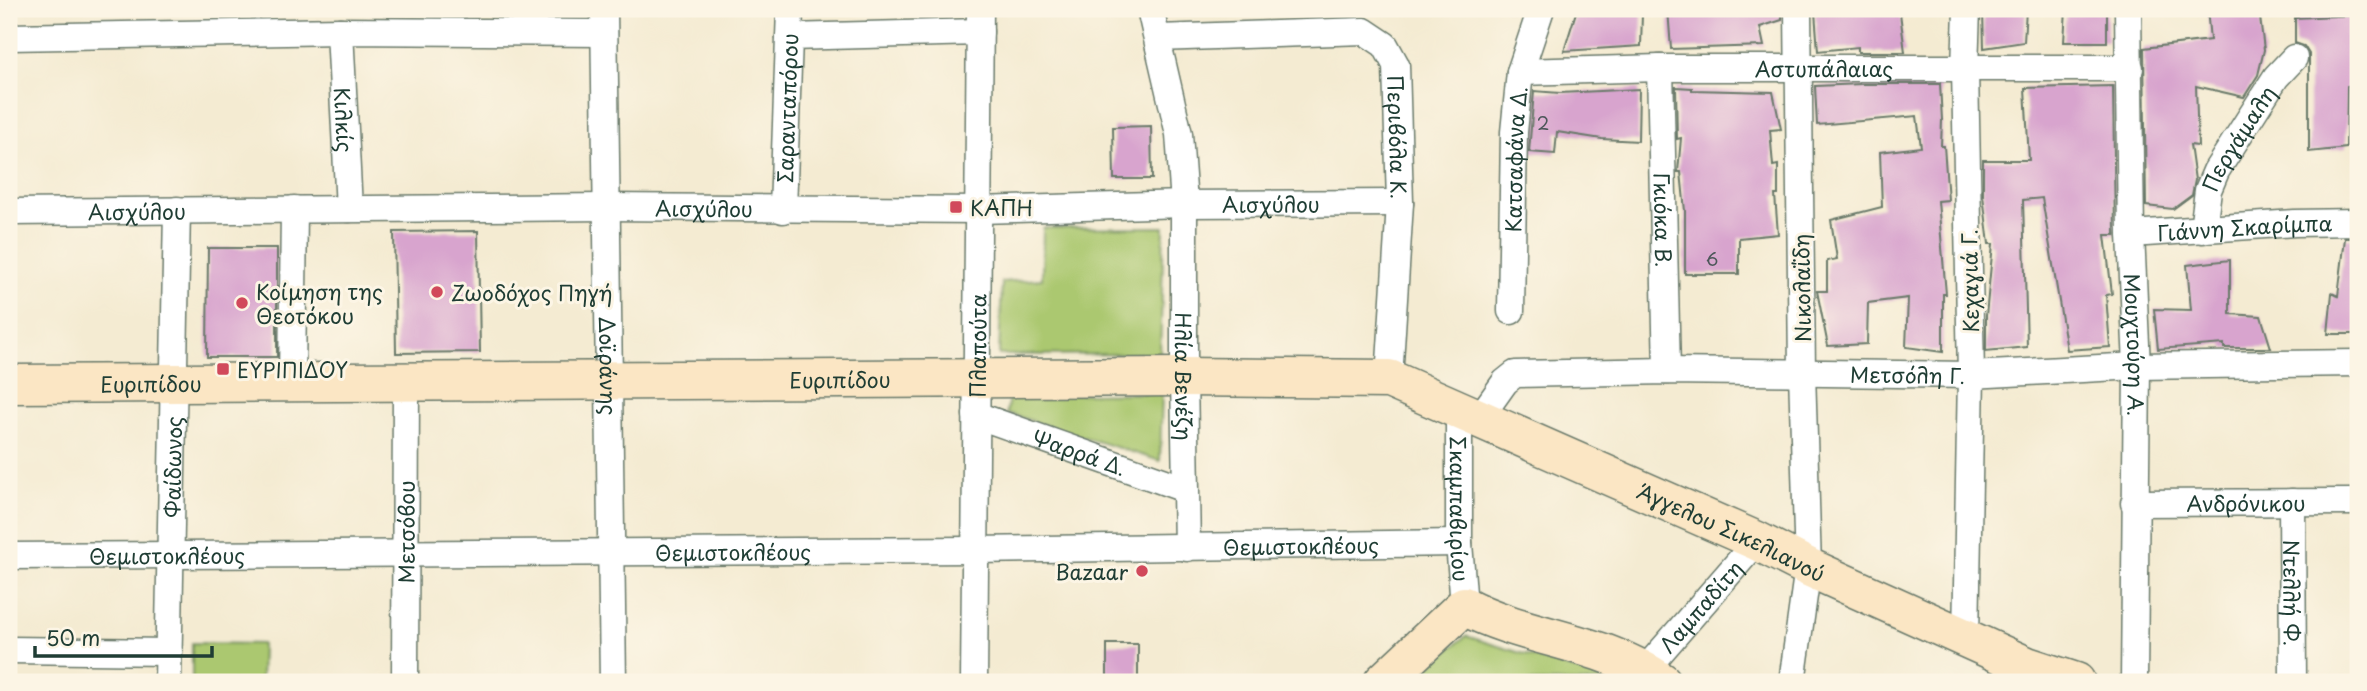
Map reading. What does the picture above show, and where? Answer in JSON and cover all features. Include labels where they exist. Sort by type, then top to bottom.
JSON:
[{"type":"street","name":"Σαρανταπόρου","points":[[783,210],[790,9]]},
{"type":"street","name":"Ηλία Βενέζη","points":[[1150,9],[1179,134],[1185,204],[1186,548]]},
{"type":"street","name":"Κατσαφάνα Δ.","points":[[1511,311],[1514,132],[1520,72],[1541,9]]},
{"type":"street","name":"Νικολαΐδη","points":[[1792,682],[1808,567],[1802,372],[1798,9]]},
{"type":"street","name":"Κεχαγιά Γ.","points":[[1966,638],[1970,375],[1965,69],[1967,9]]},
{"type":"street","name":"Μουχτούρη Α.","points":[[2128,9],[2131,234],[2137,366],[2134,682]]},
{"type":"street","points":[[789,37],[980,20]]},
{"type":"street","name":"Πλαπούτα","points":[[974,682],[980,20]]},
{"type":"street","points":[[9,37],[340,31],[604,21]]},
{"type":"street","name":"Δοϊράνης","points":[[604,21],[613,682]]},
{"type":"street","name":"Κιλκίς","points":[[340,31],[349,209]]},
{"type":"street","name":"Περιβόλα Κ.","points":[[1158,38],[1364,31],[1385,45],[1396,65],[1400,203],[1389,379]]},
{"type":"street","name":"Περγάμαλη","points":[[2203,230],[2208,190],[2216,171],[2276,77],[2294,58]]},
{"type":"street","name":"Αστυπάλαιας","points":[[1520,72],[1660,68],[2130,68]]},
{"type":"street","name":"Γκιόκα Β.","points":[[1660,68],[1667,371]]},
{"type":"street","name":"Αισχύλου","points":[[9,212],[605,207],[979,210],[1185,204],[1400,203]]},
{"type":"street","points":[[292,383],[294,209]]},
{"type":"street","name":"Φαίδωνος","points":[[169,682],[177,211]]},
{"type":"street","name":"Γιάννη Σκαρίμπα","points":[[2131,234],[2295,223],[2358,222]]},
{"type":"street","name":"Μετσόλη Γ.","points":[[1469,415],[1515,374],[1667,371],[1970,375],[2137,366],[2358,363]]},
{"type":"street","name":"Ευριπίδου","points":[[9,384],[610,381],[976,397],[1184,377],[1389,379]]},
{"type":"street","name":"Άγγελου Σικελιανού","points":[[1389,379],[1757,541],[1808,567],[2027,666],[2076,682]]},
{"type":"street","name":"Μετσόβου","points":[[405,682],[406,382]]},
{"type":"street","name":"Ψαρρά Δ.","points":[[976,397],[1185,489]]},
{"type":"street","name":"Σκαμπαβιρίου","points":[[1464,606],[1459,544],[1469,415]]},
{"type":"street","name":"Ντελλή Φ.","points":[[2292,502],[2293,682]]},
{"type":"street","name":"Ανδρόνικου","points":[[2134,503],[2358,502]]},
{"type":"street","name":"Λαμπαδίτη","points":[[1653,677],[1757,541]]},
{"type":"street","name":"Θεμιστοκλέους","points":[[9,556],[1459,544]]},
{"type":"street","points":[[1383,682],[1464,606],[1490,620],[1604,653],[1653,677]]},
{"type":"street","points":[[9,650],[169,652]]},
{"type":"green space","points":[[1164,227],[1160,354],[999,355],[1002,282],[1042,279],[1043,228]]},
{"type":"green space","points":[[1162,393],[1160,461],[1007,413],[1009,395]]},
{"type":"green space","points":[[1466,636],[1608,680],[1409,682]]},
{"type":"green space","points":[[192,643],[262,644],[261,682],[192,682]]},
{"type":"building","points":[[1577,9],[1608,9],[1642,14],[1641,46],[1564,51]]},
{"type":"building","points":[[1668,9],[1782,9],[1782,20],[1760,27],[1764,46],[1671,49]]},
{"type":"building","points":[[1830,9],[1900,13],[1905,52],[1858,52],[1858,47],[1818,51],[1815,12]]},
{"type":"building","points":[[2026,9],[2024,42],[1984,48],[1983,11]]},
{"type":"building","points":[[2066,9],[2107,9],[2107,42],[2064,42]]},
{"type":"building","points":[[2207,9],[2259,9],[2264,50],[2258,75],[2244,97],[2196,86],[2198,146],[2190,145],[2195,180],[2192,195],[2173,209],[2146,206],[2144,48],[2210,40]]},
{"type":"building","points":[[2358,15],[2358,83],[2347,86],[2346,148],[2309,152],[2309,54],[2304,46],[2295,43],[2295,18]]},
{"type":"building","points":[[1940,84],[1941,146],[1944,146],[1948,200],[1938,201],[1946,294],[1943,294],[1943,352],[1906,347],[1908,298],[1868,303],[1867,344],[1828,346],[1817,291],[1827,291],[1827,261],[1837,259],[1831,220],[1882,207],[1880,152],[1921,147],[1917,116],[1817,125],[1815,86]]},
{"type":"building","points":[[2113,86],[2115,235],[2105,235],[2112,294],[2106,295],[2110,347],[2067,350],[2042,198],[2023,200],[2027,347],[1986,351],[1986,316],[1993,244],[1989,244],[1983,195],[1983,160],[2029,160],[2025,88]]},
{"type":"building","points":[[1676,87],[1692,90],[1773,92],[1781,129],[1770,130],[1773,166],[1778,165],[1778,195],[1775,195],[1778,234],[1739,238],[1739,274],[1685,274],[1685,211],[1681,172],[1678,172],[1681,138],[1677,139]]},
{"type":"building","points":[[1639,89],[1638,141],[1557,132],[1555,154],[1529,152],[1534,91],[1560,93]]},
{"type":"building","points":[[1151,126],[1152,179],[1114,179],[1113,127]]},
{"type":"building","name":"Ζωοδόχος Πηγή","points":[[478,231],[480,352],[396,353],[394,232]]},
{"type":"building","points":[[2345,238],[2358,238],[2358,334],[2328,334],[2332,293],[2338,296]]},
{"type":"building","name":"Κοίμηση της Θεοτόκου","points":[[208,248],[277,248],[277,357],[207,357]]},
{"type":"building","points":[[2230,260],[2230,314],[2261,316],[2271,348],[2224,348],[2224,344],[2158,349],[2154,309],[2191,310],[2187,265]]},
{"type":"building","points":[[1107,644],[1138,644],[1138,682],[1107,682]]},
{"type":"place","name":"ΚΑΠΗ","points":[[956,207]]},
{"type":"place","name":"Ζωοδόχος Πηγή","points":[[437,292]]},
{"type":"place","name":"Κοίμηση της Θεοτόκου","points":[[242,303]]},
{"type":"place","name":"ΕΥΡΙΠΙΔΟΥ","points":[[223,369]]},
{"type":"place","name":"Bazaar","points":[[1142,571]]}]
